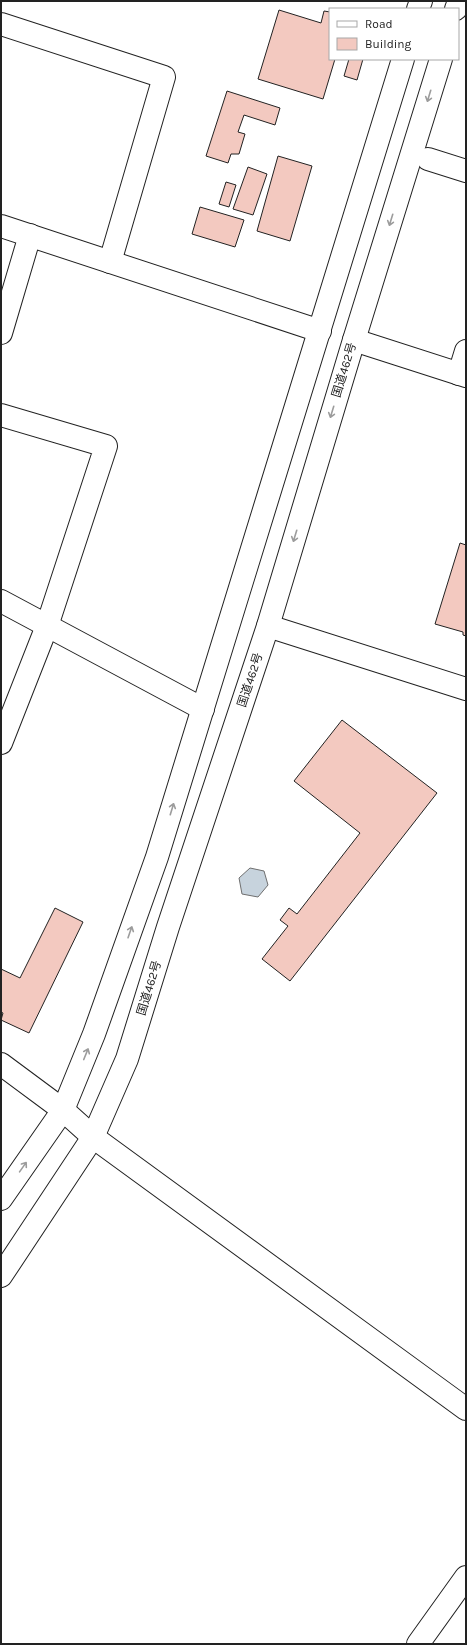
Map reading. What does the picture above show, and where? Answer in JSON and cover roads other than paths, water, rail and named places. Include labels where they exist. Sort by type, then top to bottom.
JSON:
[{"type":"main road","points":[[1,24],[164,77],[110,262]]},
{"type":"main road","points":[[1,1199],[63,1110],[94,1034],[157,856],[403,60]]},
{"type":"main road","name":"国道462号","points":[[1,1276],[93,1137],[127,1059],[173,912],[268,626],[354,340],[441,60]]},
{"type":"main road","points":[[428,159],[466,170]]},
{"type":"main road","points":[[1,226],[320,331]]},
{"type":"main road","points":[[1,333],[30,235]]},
{"type":"main road","points":[[354,340],[462,375],[466,351]]},
{"type":"main road","points":[[1,415],[106,446],[47,626],[1,743]]},
{"type":"main road","points":[[1,601],[203,709]]},
{"type":"main road","points":[[268,626],[466,689]]},
{"type":"main road","points":[[1,1064],[63,1110],[93,1137],[466,1408]]},
{"type":"main road","points":[[418,1644],[466,1577]]}]
